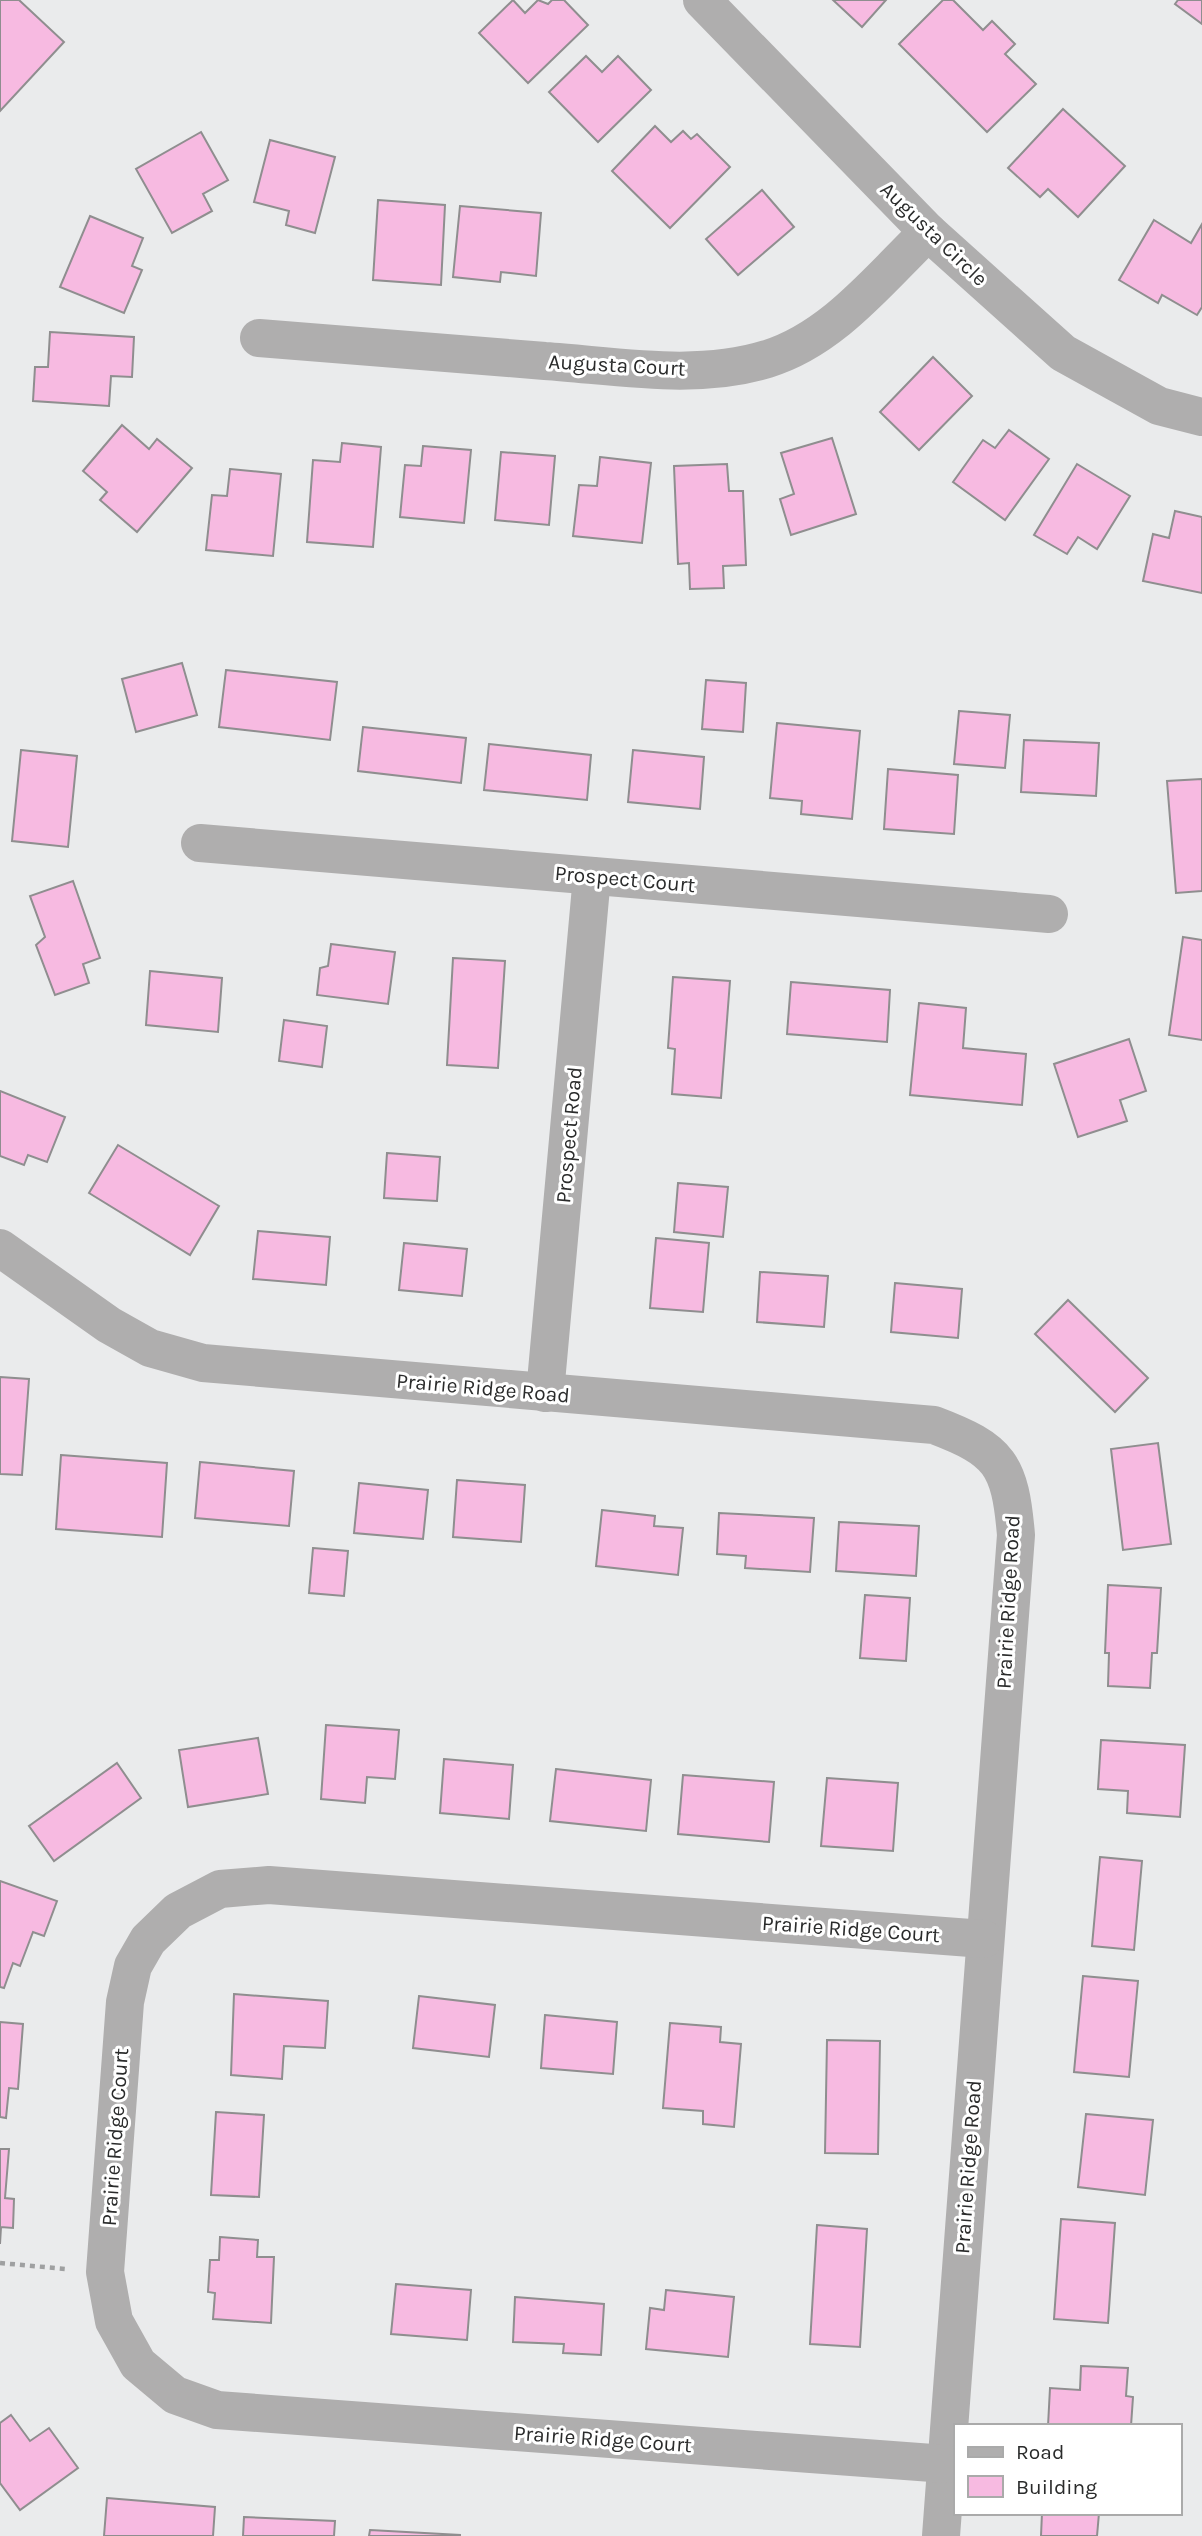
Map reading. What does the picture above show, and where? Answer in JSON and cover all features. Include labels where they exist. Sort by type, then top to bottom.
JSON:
[{"type":"street","name":"Augusta Circle","points":[[702,0],[928,232],[1063,354],[1159,406],[1202,417]]},
{"type":"street","name":"Augusta Court","points":[[259,338],[642,368],[715,369],[768,359],[814,337],[841,316],[928,232]]},
{"type":"street","name":"Prospect Court","points":[[200,843],[1049,914]]},
{"type":"street","name":"Prospect Road","points":[[545,1393],[592,876]]},
{"type":"street","name":"Prairie Ridge Road","points":[[0,1248],[109,1325],[150,1348],[203,1363],[934,1424],[975,1440],[1000,1464],[1013,1497],[1016,1535],[941,2536]]},
{"type":"street","name":"Prairie Ridge Court","points":[[946,2464],[217,2410],[175,2395],[138,2364],[114,2321],[105,2272],[125,2002],[133,1966],[148,1940],[177,1911],[220,1889],[269,1885],[985,1939]]},
{"type":"path","points":[[0,2263],[105,2272]]},
{"type":"building","points":[[0,0],[19,0],[64,42],[0,111]]},
{"type":"building","points":[[513,0],[525,13],[538,0],[548,4],[552,0],[564,0],[588,25],[528,83],[479,33]]},
{"type":"building","points":[[833,0],[886,0],[862,27]]},
{"type":"building","points":[[943,0],[953,0],[983,30],[992,21],[1015,44],[1005,54],[1036,84],[987,132],[899,44]]},
{"type":"building","points":[[1178,0],[1202,0],[1202,24],[1175,4]]},
{"type":"building","points":[[586,56],[602,72],[618,56],[651,90],[598,142],[549,92]]},
{"type":"building","points":[[1063,109],[1125,166],[1078,217],[1048,189],[1040,197],[1008,168]]},
{"type":"building","points":[[655,126],[671,142],[683,131],[691,139],[697,134],[730,167],[670,228],[612,171]]},
{"type":"building","points":[[201,132],[228,180],[203,194],[212,211],[172,233],[136,169]]},
{"type":"building","points":[[270,140],[335,157],[315,233],[286,225],[289,211],[254,202]]},
{"type":"building","points":[[762,190],[794,227],[738,275],[706,239]]},
{"type":"building","points":[[378,200],[445,205],[441,285],[373,280]]},
{"type":"building","points":[[460,206],[541,213],[536,276],[501,272],[500,282],[453,277]]},
{"type":"building","points":[[90,216],[143,238],[132,266],[142,270],[124,313],[60,287]]},
{"type":"building","points":[[1154,220],[1191,243],[1202,224],[1202,307],[1197,315],[1162,295],[1158,303],[1119,280]]},
{"type":"building","points":[[50,332],[134,337],[132,377],[111,376],[109,406],[33,401],[35,367],[48,367]]},
{"type":"building","points":[[933,357],[972,396],[919,450],[880,412]]},
{"type":"building","points":[[122,425],[149,449],[157,439],[192,468],[137,532],[100,500],[107,492],[83,471]]},
{"type":"building","points":[[1009,430],[1049,459],[1005,520],[953,482],[983,440],[995,448]]},
{"type":"building","points":[[832,438],[856,514],[791,535],[780,499],[794,494],[781,453]]},
{"type":"building","points":[[342,443],[381,447],[373,547],[307,542],[313,460],[340,462]]},
{"type":"building","points":[[423,446],[471,450],[464,523],[400,517],[405,465],[421,466]]},
{"type":"building","points":[[501,452],[555,456],[549,525],[495,520]]},
{"type":"building","points":[[600,457],[651,463],[642,543],[573,536],[579,485],[597,486]]},
{"type":"building","points":[[727,464],[729,491],[743,491],[746,565],[723,566],[724,588],[690,589],[689,563],[678,564],[674,466]]},
{"type":"building","points":[[1077,464],[1130,496],[1097,549],[1078,537],[1067,554],[1034,535]]},
{"type":"building","points":[[230,469],[281,474],[273,556],[206,550],[212,495],[227,496]]},
{"type":"building","points":[[1175,511],[1202,517],[1202,593],[1143,581],[1153,534],[1169,538]]},
{"type":"building","points":[[182,663],[197,715],[136,732],[122,679]]},
{"type":"building","points":[[226,670],[337,682],[330,740],[219,727]]},
{"type":"building","points":[[706,680],[746,683],[743,732],[702,729]]},
{"type":"building","points":[[959,711],[1010,715],[1005,768],[954,764]]},
{"type":"building","points":[[777,723],[860,731],[852,819],[801,814],[802,801],[770,798]]},
{"type":"building","points":[[363,727],[466,738],[461,783],[358,771]]},
{"type":"building","points":[[1024,740],[1099,743],[1096,796],[1021,792]]},
{"type":"building","points":[[489,744],[591,755],[587,800],[484,790]]},
{"type":"building","points":[[21,750],[77,756],[68,847],[12,841]]},
{"type":"building","points":[[633,750],[704,757],[700,809],[628,802]]},
{"type":"building","points":[[888,769],[958,775],[954,834],[884,829]]},
{"type":"building","points":[[1202,779],[1202,891],[1176,893],[1167,781]]},
{"type":"building","points":[[73,881],[100,958],[83,964],[89,983],[55,995],[36,945],[45,937],[30,896]]},
{"type":"building","points":[[1183,937],[1202,940],[1202,1040],[1169,1035]]},
{"type":"building","points":[[331,944],[395,952],[388,1004],[317,995],[320,968],[328,966]]},
{"type":"building","points":[[453,958],[505,961],[498,1068],[447,1065]]},
{"type":"building","points":[[150,971],[222,978],[218,1032],[146,1025]]},
{"type":"building","points":[[673,977],[730,981],[721,1098],[672,1094],[675,1049],[668,1048]]},
{"type":"building","points":[[791,982],[890,990],[887,1042],[787,1034]]},
{"type":"building","points":[[919,1003],[966,1008],[963,1048],[1026,1054],[1022,1105],[910,1095]]},
{"type":"building","points":[[284,1020],[327,1026],[322,1067],[279,1061]]},
{"type":"building","points":[[1129,1039],[1146,1091],[1120,1100],[1127,1121],[1078,1137],[1054,1064]]},
{"type":"building","points":[[0,1091],[65,1117],[47,1162],[28,1155],[24,1165],[0,1156]]},
{"type":"building","points":[[118,1145],[219,1206],[190,1255],[89,1193]]},
{"type":"building","points":[[387,1153],[440,1157],[437,1201],[384,1198]]},
{"type":"building","points":[[678,1183],[728,1187],[723,1237],[674,1232]]},
{"type":"building","points":[[258,1231],[330,1237],[326,1285],[253,1279]]},
{"type":"building","points":[[656,1238],[709,1243],[703,1312],[650,1308]]},
{"type":"building","points":[[404,1243],[467,1249],[462,1296],[399,1290]]},
{"type":"building","points":[[760,1272],[828,1276],[824,1327],[757,1322]]},
{"type":"building","points":[[895,1283],[962,1289],[958,1338],[891,1332]]},
{"type":"building","points":[[1068,1300],[1148,1378],[1115,1412],[1035,1334]]},
{"type":"building","points":[[0,1377],[29,1379],[22,1475],[0,1474]]},
{"type":"building","points":[[1158,1443],[1171,1544],[1123,1550],[1111,1449]]},
{"type":"building","points":[[61,1455],[167,1463],[162,1537],[56,1529]]},
{"type":"building","points":[[200,1462],[294,1471],[289,1526],[195,1518]]},
{"type":"building","points":[[457,1480],[525,1485],[521,1542],[453,1537]]},
{"type":"building","points":[[359,1483],[428,1490],[423,1539],[354,1533]]},
{"type":"building","points":[[602,1510],[655,1516],[654,1526],[683,1528],[678,1575],[596,1566]]},
{"type":"building","points":[[719,1513],[814,1518],[810,1572],[745,1568],[746,1556],[717,1554]]},
{"type":"building","points":[[839,1522],[919,1526],[916,1576],[836,1571]]},
{"type":"building","points":[[313,1548],[348,1551],[344,1596],[309,1593]]},
{"type":"building","points":[[1108,1585],[1161,1588],[1157,1653],[1152,1653],[1150,1688],[1108,1686],[1109,1653],[1105,1653]]},
{"type":"building","points":[[865,1595],[910,1598],[906,1661],[860,1658]]},
{"type":"building","points":[[326,1725],[399,1730],[395,1779],[367,1777],[365,1803],[321,1799]]},
{"type":"building","points":[[258,1738],[268,1794],[188,1807],[179,1750]]},
{"type":"building","points":[[1101,1740],[1185,1745],[1180,1817],[1127,1813],[1128,1791],[1098,1789]]},
{"type":"building","points":[[444,1759],[513,1765],[509,1819],[440,1813]]},
{"type":"building","points":[[117,1763],[141,1798],[54,1861],[29,1826]]},
{"type":"building","points":[[556,1769],[651,1780],[646,1831],[550,1821]]},
{"type":"building","points":[[683,1775],[774,1782],[769,1842],[678,1834]]},
{"type":"building","points":[[827,1778],[898,1783],[893,1851],[821,1846]]},
{"type":"building","points":[[1100,1857],[1142,1861],[1134,1950],[1092,1946]]},
{"type":"building","points":[[0,1881],[57,1901],[44,1936],[33,1932],[20,1966],[13,1963],[4,1988],[0,1987]]},
{"type":"building","points":[[1083,1976],[1138,1981],[1129,2077],[1074,2072]]},
{"type":"building","points":[[234,1994],[328,2001],[325,2048],[284,2046],[282,2079],[231,2075]]},
{"type":"building","points":[[419,1996],[495,2005],[489,2057],[413,2048]]},
{"type":"building","points":[[545,2015],[617,2022],[613,2074],[541,2068]]},
{"type":"building","points":[[0,2022],[23,2024],[18,2089],[9,2088],[6,2118],[0,2117]]},
{"type":"building","points":[[670,2023],[721,2027],[720,2042],[741,2044],[734,2127],[703,2124],[703,2111],[663,2108]]},
{"type":"building","points":[[827,2040],[880,2041],[878,2154],[825,2153]]},
{"type":"building","points":[[216,2112],[264,2115],[259,2197],[211,2195]]},
{"type":"building","points":[[1086,2114],[1153,2120],[1145,2195],[1078,2187]]},
{"type":"building","points":[[0,2149],[9,2149],[5,2198],[14,2199],[13,2228],[1,2227],[0,2244]]},
{"type":"building","points":[[1061,2219],[1115,2223],[1108,2323],[1054,2319]]},
{"type":"building","points":[[817,2225],[867,2229],[860,2347],[810,2344]]},
{"type":"building","points":[[220,2237],[258,2240],[257,2257],[274,2257],[271,2323],[213,2319],[215,2293],[208,2292],[210,2260],[219,2260]]},
{"type":"building","points":[[396,2284],[471,2290],[467,2340],[391,2334]]},
{"type":"building","points":[[666,2290],[734,2297],[728,2357],[646,2349],[650,2308],[664,2310]]},
{"type":"building","points":[[515,2297],[604,2304],[601,2355],[563,2353],[564,2344],[513,2342]]},
{"type":"building","points":[[1081,2366],[1128,2368],[1126,2396],[1133,2397],[1131,2424],[1048,2424],[1050,2388],[1080,2390]]},
{"type":"building","points":[[11,2415],[30,2441],[49,2428],[78,2468],[20,2510],[0,2483],[0,2423]]},
{"type":"building","points":[[107,2498],[215,2507],[213,2536],[104,2536]]},
{"type":"building","points":[[1042,2515],[1099,2515],[1097,2536],[1041,2536]]},
{"type":"building","points":[[244,2517],[335,2521],[334,2536],[243,2536]]},
{"type":"building","points":[[370,2530],[460,2535],[460,2536],[369,2536]]}]
